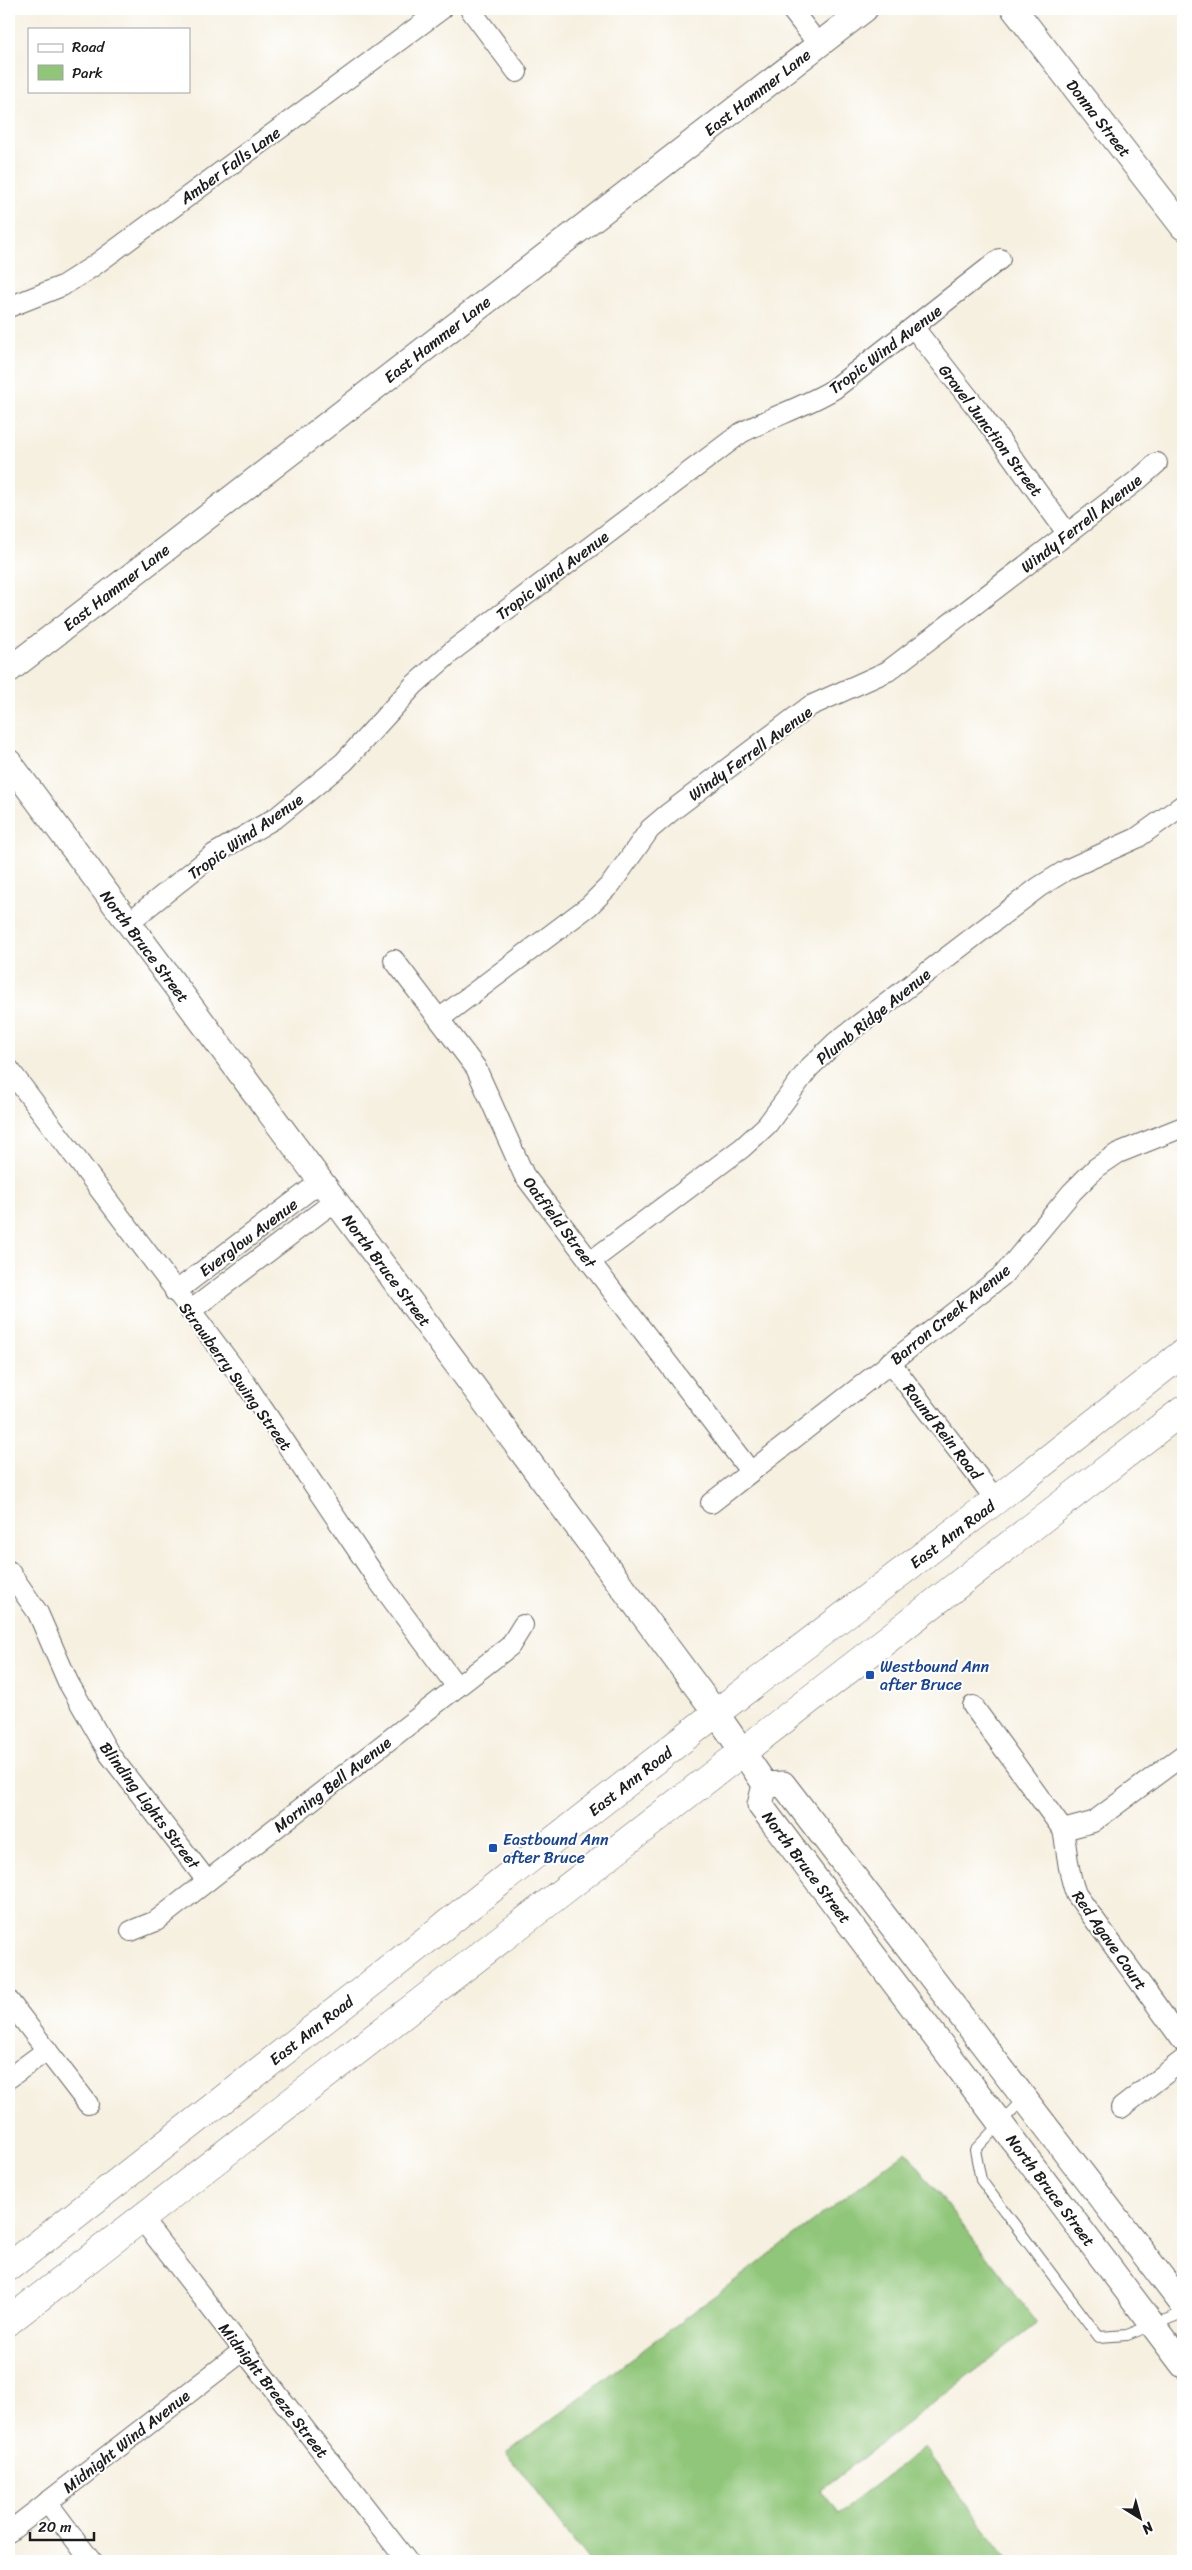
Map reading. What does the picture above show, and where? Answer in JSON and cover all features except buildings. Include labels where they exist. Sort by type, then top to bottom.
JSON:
[{"type":"main road","name":"East Ann Road","points":[[9,2267],[716,1713],[996,1500],[1183,1353]]},
{"type":"main road","points":[[9,2321],[741,1751],[1183,1410]]},
{"type":"street","name":"Amber Falls Lane","points":[[9,307],[62,286],[92,267],[442,9]]},
{"type":"street","points":[[470,9],[517,72]]},
{"type":"street","points":[[791,9],[818,44]]},
{"type":"street","name":"East Hammer Lane","points":[[9,670],[865,9]]},
{"type":"street","name":"Donna Street","points":[[1014,9],[1183,227]]},
{"type":"street","name":"Tropic Wind Avenue","points":[[128,923],[214,854],[276,817],[344,762],[414,685],[464,642],[741,433],[766,420],[812,402],[834,389],[1000,259]]},
{"type":"street","name":"Gravel Junction Street","points":[[914,328],[978,411],[1067,533]]},
{"type":"street","name":"Windy Ferrell Avenue","points":[[439,1019],[589,906],[611,884],[650,829],[692,795],[810,706],[888,671],[1157,463]]},
{"type":"street","name":"North Bruce Street","points":[[9,762],[716,1713],[762,1780]]},
{"type":"street","name":"Plumb Ridge Avenue","points":[[590,1262],[742,1148],[767,1125],[809,1068],[836,1042],[1039,887],[1068,869],[1137,838],[1183,804]]},
{"type":"street","name":"Oatfield Street","points":[[394,960],[476,1068],[524,1176],[750,1471]]},
{"type":"street","name":"Strawberry Swing Street","points":[[9,1069],[246,1384],[378,1580],[457,1687]]},
{"type":"street","name":"Barron Creek Avenue","points":[[711,1503],[1004,1274],[1072,1192],[1096,1168],[1118,1153],[1183,1126]]},
{"type":"street","name":"Everglow Avenue","points":[[190,1311],[236,1261],[328,1191]]},
{"type":"street","name":"Everglow Avenue","points":[[175,1292],[236,1261]]},
{"type":"street","name":"Round Rein Road","points":[[890,1362],[996,1500]]},
{"type":"street","name":"Blinding Lights Street","points":[[9,1571],[38,1613],[68,1682],[110,1755],[207,1881]]},
{"type":"street","name":"Morning Bell Avenue","points":[[131,1931],[156,1921],[510,1646],[523,1625]]},
{"type":"street","name":"Red Agave Court","points":[[973,1706],[1064,1830],[1068,1850],[1068,1874],[1076,1894],[1183,2042]]},
{"type":"street","points":[[1064,1830],[1093,1822],[1183,1755]]},
{"type":"street","name":"North Bruce Street","points":[[1183,2305],[783,1784],[765,1785],[760,1805],[1183,2365]]},
{"type":"street","points":[[9,2001],[88,2104]]},
{"type":"street","points":[[9,2078],[47,2050]]},
{"type":"street","points":[[1121,2108],[1183,2060]]},
{"type":"street","name":"Midnight Breeze Street","points":[[141,2218],[407,2561]]},
{"type":"street","name":"Midnight Wind Avenue","points":[[9,2532],[244,2350]]},
{"type":"street","points":[[47,2502],[91,2561]]},
{"type":"lane","points":[[1024,2098],[975,2150],[981,2180],[992,2196],[1099,2337],[1127,2335],[1183,2313]]},
{"type":"green space","points":[[906,2151],[1037,2323],[821,2490],[838,2513],[924,2448],[1010,2561],[589,2561],[507,2453]]},
{"type":"place","name":"Westbound Ann after Bruce","points":[[870,1675]]},
{"type":"place","name":"Eastbound Ann after Bruce","points":[[493,1848]]}]
